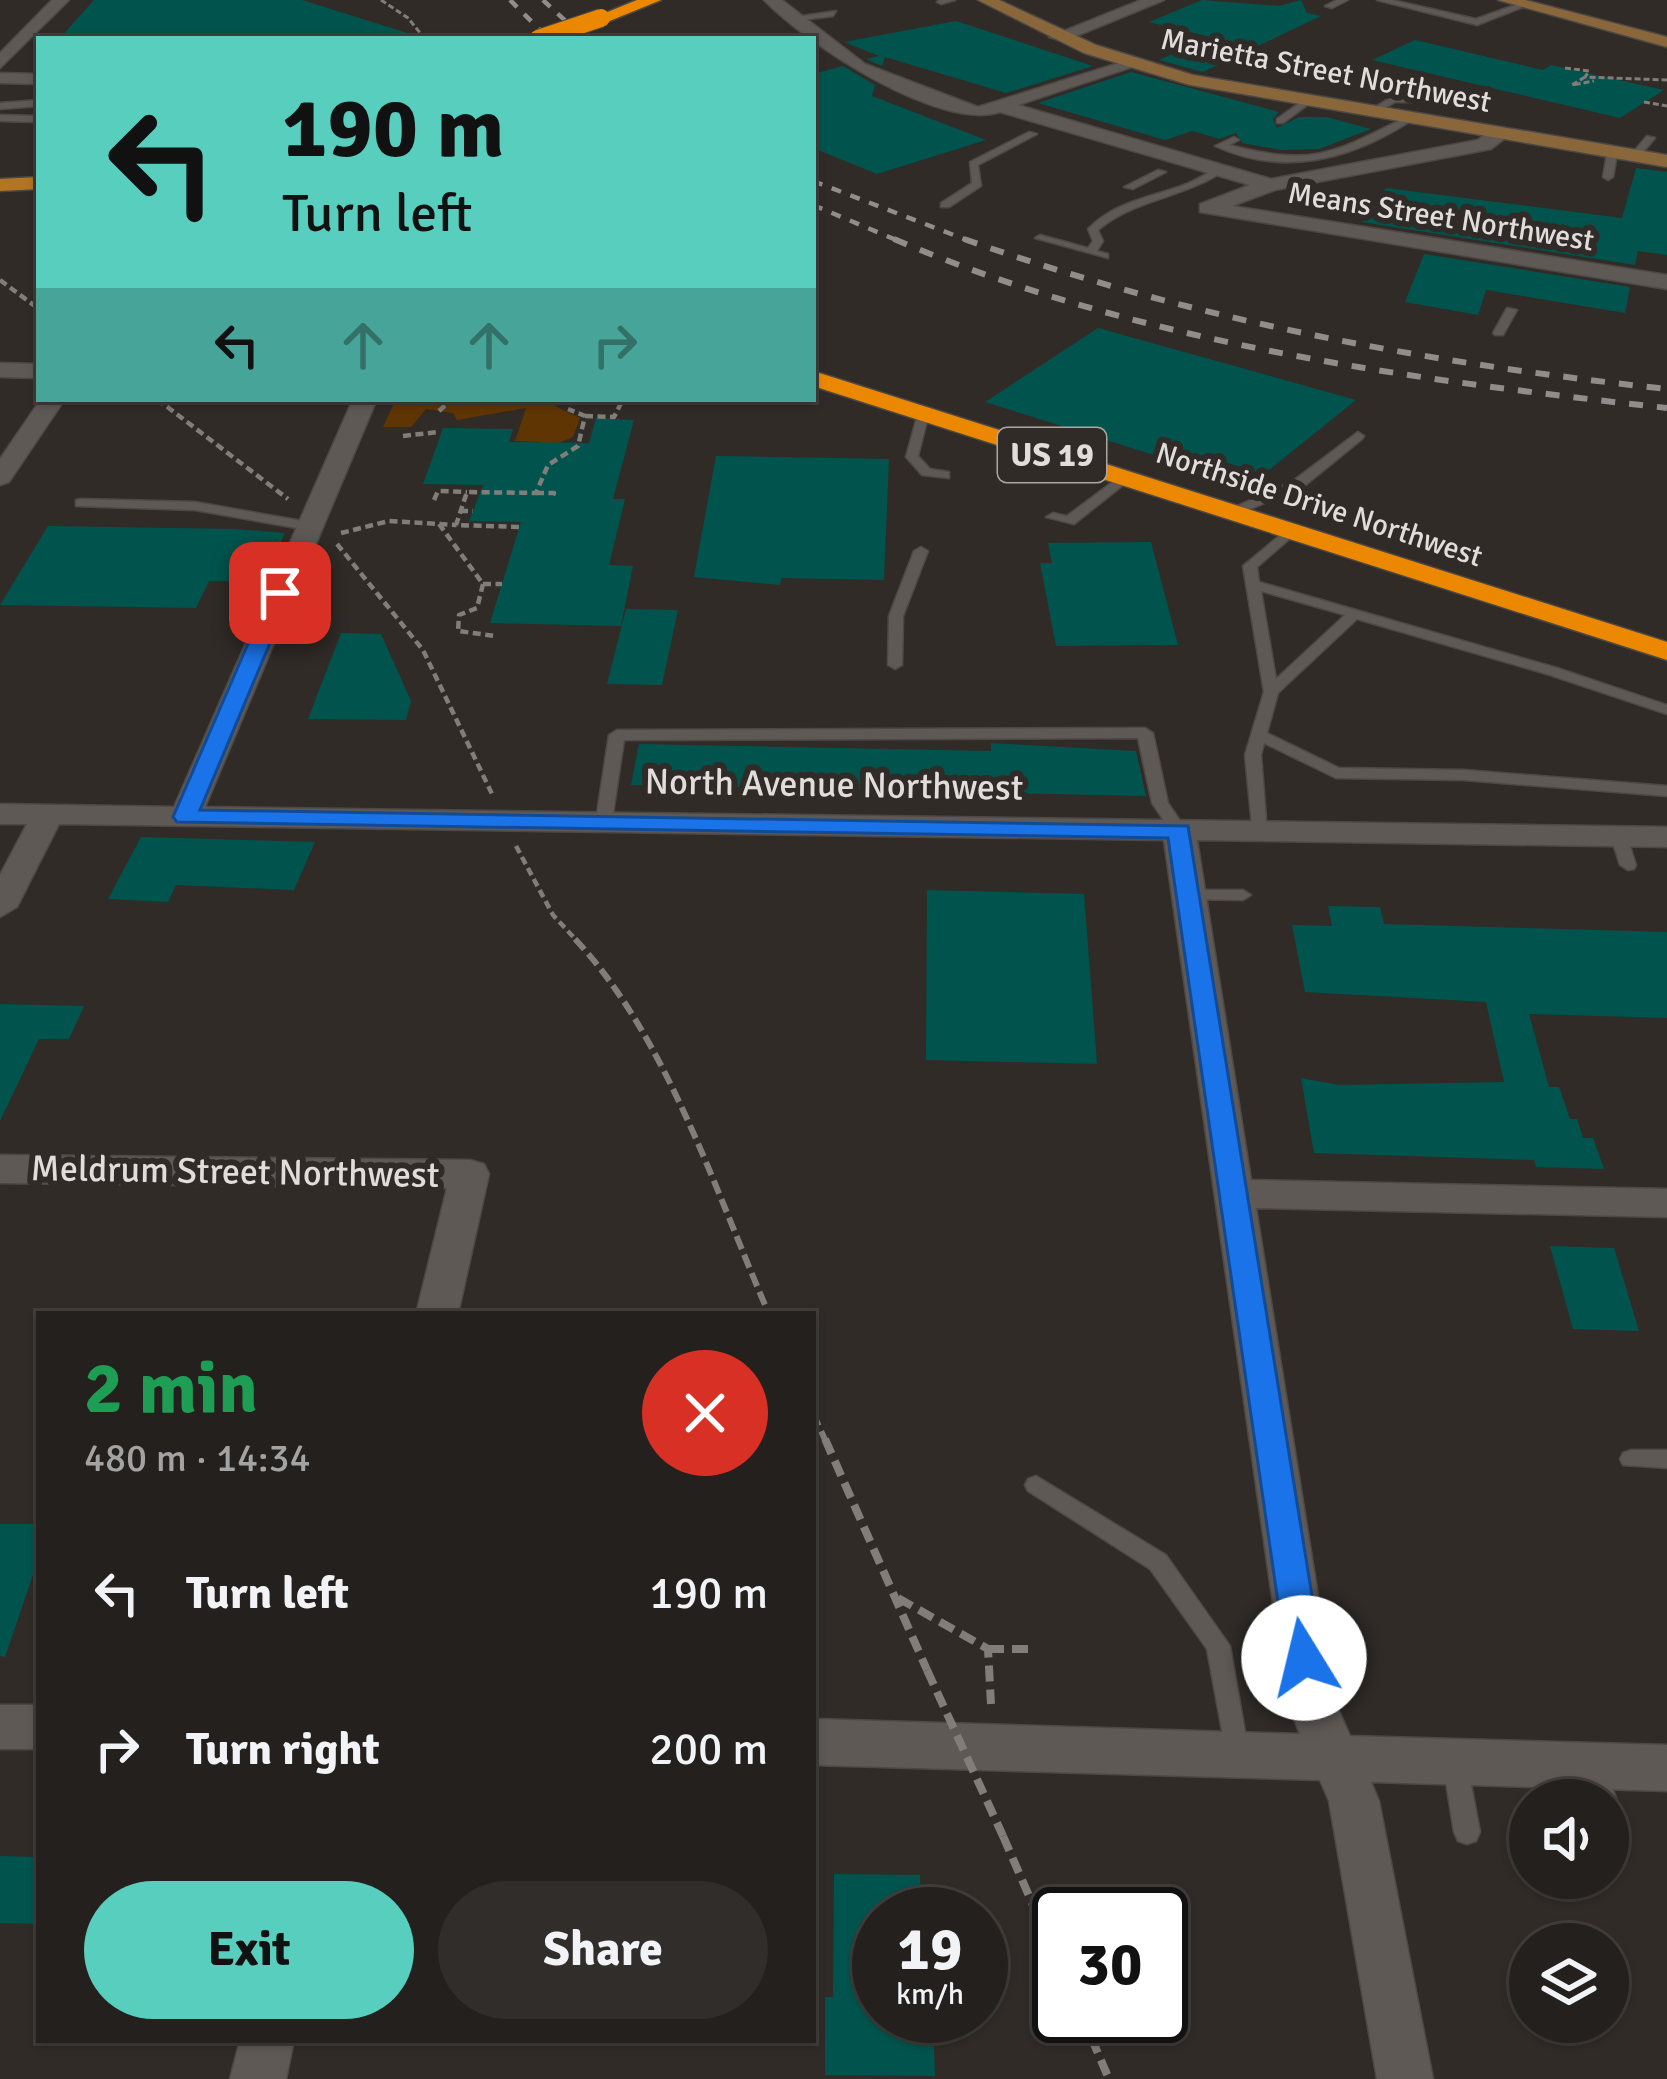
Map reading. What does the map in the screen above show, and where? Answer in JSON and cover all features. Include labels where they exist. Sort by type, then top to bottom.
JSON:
[{"type":"highway","points":[[547,36],[653,0]]},
{"type":"highway","name":"Northside Drive Northwest","points":[[816,381],[1667,651]]},
{"type":"main road","name":"Marietta Street Northwest","points":[[986,0],[1058,37],[1129,62],[1305,103],[1667,161]]},
{"type":"main road","points":[[1515,2],[1667,42]]},
{"type":"main road","points":[[0,185],[36,183]]},
{"type":"street","points":[[0,63],[61,0]]},
{"type":"street","points":[[772,0],[859,68],[960,110],[978,113],[1129,62]]},
{"type":"street","points":[[1058,37],[1100,27],[1156,0]]},
{"type":"street","points":[[0,78],[36,79]]},
{"type":"street","points":[[1000,106],[1270,185],[1484,145],[1498,134]]},
{"type":"street","name":"Means Street Northwest","points":[[1270,185],[1207,208],[1667,282]]},
{"type":"street","points":[[0,370],[36,371]]},
{"type":"street","points":[[0,478],[51,402]]},
{"type":"street","points":[[185,817],[364,402]]},
{"type":"street","name":"North Avenue Northwest","points":[[0,814],[1259,832],[1623,851],[1667,837]]},
{"type":"street","points":[[0,908],[48,815]]},
{"type":"street","points":[[1179,831],[1307,1680],[1354,1801],[1405,2079]]},
{"type":"street","name":"Meldrum Street Northwest","points":[[0,1169],[470,1174],[438,1311]]},
{"type":"street","points":[[1237,1194],[1667,1203]]},
{"type":"street","points":[[0,1727],[36,1727]]},
{"type":"street","points":[[816,1742],[1455,1763],[1515,1779]]},
{"type":"street","points":[[1629,1789],[1667,1768]]},
{"type":"street","points":[[258,2079],[266,2043]]},
{"type":"lane","points":[[1329,6],[1344,0]]},
{"type":"lane","points":[[1381,0],[1477,22],[1515,2]]},
{"type":"lane","points":[[793,18],[833,13]]},
{"type":"lane","points":[[1443,89],[1464,99]]},
{"type":"lane","points":[[1369,113],[1393,99],[1464,99]]},
{"type":"lane","points":[[1234,140],[1220,146],[1301,163],[1332,157],[1464,99]]},
{"type":"lane","points":[[1280,121],[1305,103]]},
{"type":"lane","points":[[0,106],[36,104]]},
{"type":"lane","points":[[0,118],[36,119]]},
{"type":"lane","points":[[945,205],[977,184],[973,164],[1032,134]]},
{"type":"lane","points":[[1634,156],[1650,138]]},
{"type":"lane","points":[[1608,177],[1612,154]]},
{"type":"lane","points":[[1040,238],[1098,254],[1093,229],[1110,212],[1205,182],[1219,170]]},
{"type":"lane","points":[[1129,187],[1161,172]]},
{"type":"lane","points":[[1498,333],[1511,310]]},
{"type":"lane","points":[[922,413],[912,457],[926,472],[944,475]]},
{"type":"lane","points":[[1231,512],[1298,484],[1358,436]]},
{"type":"lane","points":[[1053,518],[1069,521],[1126,478]]},
{"type":"lane","points":[[82,503],[195,506],[313,524]]},
{"type":"lane","points":[[1259,832],[1253,755],[1271,692],[1250,566],[1290,531]]},
{"type":"lane","points":[[895,665],[896,616],[921,551]]},
{"type":"lane","points":[[1252,584],[1667,710]]},
{"type":"lane","points":[[1271,692],[1355,614]]},
{"type":"lane","points":[[604,820],[616,736],[1144,734],[1160,803],[1179,831]]},
{"type":"lane","points":[[1258,735],[1336,772],[1464,775],[1667,791]]},
{"type":"lane","points":[[1190,895],[1243,895]]},
{"type":"lane","points":[[1631,1459],[1667,1459]]},
{"type":"lane","points":[[1036,1485],[1158,1562],[1218,1646],[1238,1755]]},
{"type":"lane","points":[[1455,1763],[1467,1832]]},
{"type":"path","points":[[381,0],[408,18],[423,36]]},
{"type":"path","points":[[1565,68],[1586,77]]},
{"type":"path","points":[[1574,77],[1667,80]]},
{"type":"path","points":[[1586,77],[1572,85],[1597,79],[1609,85]]},
{"type":"path","points":[[1644,102],[1667,106]]},
{"type":"path","points":[[0,280],[36,307]]},
{"type":"path","points":[[161,402],[313,524],[424,650],[500,812]]},
{"type":"path","points":[[439,411],[449,402]]},
{"type":"path","points":[[568,409],[585,416],[614,417],[622,402]]},
{"type":"path","points":[[536,493],[548,464],[578,446],[585,416]]},
{"type":"path","points":[[403,436],[423,429],[438,432]]},
{"type":"path","points":[[434,500],[438,491],[554,493],[552,498]]},
{"type":"path","points":[[456,525],[467,492]]},
{"type":"path","points":[[460,511],[473,512]]},
{"type":"path","points":[[382,523],[385,514]]},
{"type":"path","points":[[313,524],[519,527]]},
{"type":"path","points":[[439,524],[483,584]]},
{"type":"path","points":[[483,584],[502,584]]},
{"type":"path","points":[[483,584],[477,608],[459,615],[458,631],[495,636]]},
{"type":"path","points":[[512,836],[554,915],[612,978],[646,1036],[769,1311]]},
{"type":"path","points":[[816,1420],[1032,1903]]},
{"type":"path","points":[[894,1596],[988,1649],[1033,1649]]},
{"type":"path","points":[[988,1649],[991,1704]]},
{"type":"path","points":[[1094,2043],[1109,2079]]},
{"type":"shaded area","points":[[395,402],[562,402],[555,406],[580,418],[573,437],[539,451],[540,442],[515,441],[526,408],[457,420],[453,413],[426,409],[411,427],[383,427]]},
{"type":"building","points":[[94,0],[302,0],[414,35],[325,36],[62,36]]},
{"type":"building","points":[[1202,0],[1279,6],[1301,0],[1307,13],[1321,16],[1203,72],[1159,60],[1210,37],[1149,22]]},
{"type":"building","points":[[956,21],[1093,66],[1006,93],[885,57],[882,66],[866,59],[879,56],[844,42]]},
{"type":"building","points":[[1415,40],[1543,70],[1551,65],[1664,90],[1620,118],[1372,60]]},
{"type":"building","points":[[843,66],[875,85],[872,96],[986,140],[877,174],[816,149],[816,73]]},
{"type":"building","points":[[1131,72],[1279,112],[1273,119],[1277,128],[1299,117],[1326,117],[1371,129],[1319,149],[1281,150],[1242,143],[1236,133],[1220,139],[1192,131],[1165,140],[1038,103]]},
{"type":"building","points":[[1636,168],[1667,172],[1667,255],[1638,251],[1635,265],[1362,222],[1386,188],[1622,218]]},
{"type":"building","points":[[1424,254],[1630,287],[1625,313],[1486,290],[1478,315],[1405,302]]},
{"type":"building","points":[[1098,328],[1356,400],[1264,474],[1221,461],[1208,472],[985,402]]},
{"type":"building","points":[[596,418],[634,420],[613,499],[625,499],[609,565],[633,566],[621,626],[490,623],[521,522],[469,521],[483,485],[423,484],[443,428],[513,429],[509,442],[589,443]]},
{"type":"building","points":[[716,456],[889,459],[884,580],[781,578],[780,585],[694,577]]},
{"type":"building","points":[[48,526],[285,533],[263,582],[209,581],[196,608],[0,605]]},
{"type":"building","points":[[1151,542],[1178,645],[1056,646],[1040,563],[1052,563],[1048,543]]},
{"type":"building","points":[[626,609],[678,610],[662,685],[607,684]]},
{"type":"building","points":[[341,633],[381,634],[411,701],[406,720],[308,719]]},
{"type":"building","points":[[991,743],[1136,751],[1146,796],[631,785],[639,744],[991,751]]},
{"type":"building","points":[[141,837],[315,842],[294,890],[176,885],[168,902],[108,899]]},
{"type":"building","points":[[927,890],[1084,894],[1097,1064],[926,1060]]},
{"type":"building","points":[[1328,906],[1380,907],[1384,924],[1667,932],[1667,1018],[1529,1014],[1549,1087],[1559,1087],[1570,1119],[1577,1119],[1583,1138],[1593,1138],[1604,1169],[1536,1167],[1534,1160],[1314,1153],[1301,1078],[1339,1085],[1504,1082],[1486,1002],[1305,992],[1292,925],[1332,926]]},
{"type":"building","points":[[0,1004],[84,1006],[69,1039],[39,1039],[0,1121]]},
{"type":"building","points":[[1550,1246],[1614,1248],[1639,1331],[1573,1329]]},
{"type":"building","points":[[0,1524],[36,1524],[36,1566],[5,1657],[0,1656]]},
{"type":"building","points":[[0,1856],[36,1857],[36,1924],[0,1923]]},
{"type":"building","points":[[834,1874],[920,1875],[920,1887],[852,1887],[852,2043],[934,2043],[935,2076],[825,2075],[825,1997],[833,1997]]},
{"type":"railway","points":[[510,0],[546,36]]},
{"type":"railway","points":[[543,0],[582,36]]},
{"type":"railway","points":[[816,182],[965,240]]},
{"type":"railway","points":[[816,206],[901,242]]},
{"type":"railway","points":[[894,239],[986,275],[1177,331],[1372,369],[1667,408]]},
{"type":"railway","points":[[965,240],[1136,293],[1311,335],[1488,366],[1667,389]]},
{"type":"railway","points":[[965,240],[972,242]]},
{"type":"route","points":[[280,593],[185,817],[1179,831],[1304,1658]]}]
